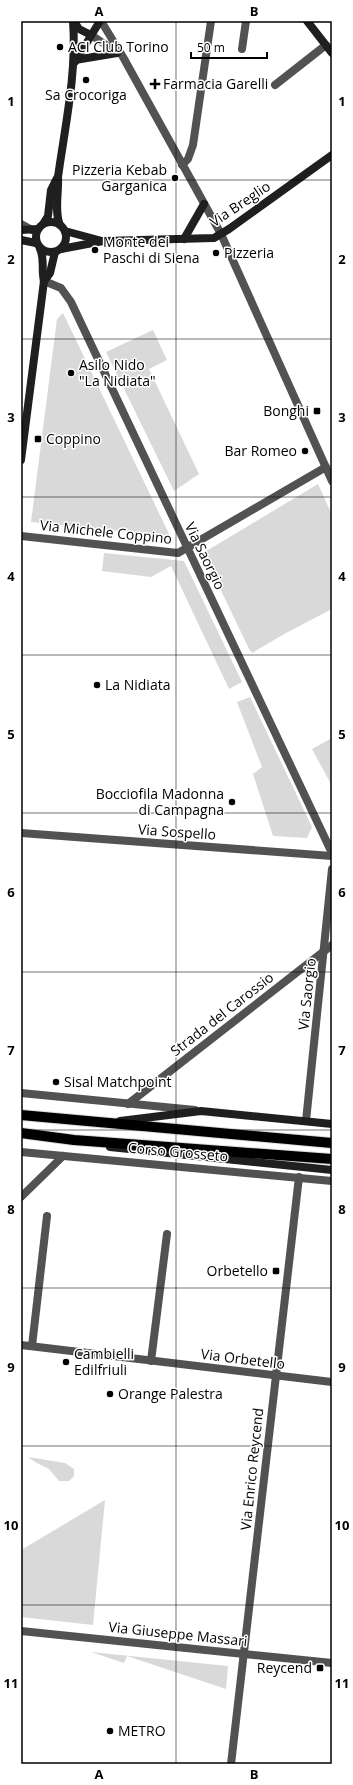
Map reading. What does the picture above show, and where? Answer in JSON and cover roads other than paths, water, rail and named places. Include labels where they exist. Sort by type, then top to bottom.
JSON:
[{"type":"main road","name":"Corso Grosseto","points":[[21,1115],[332,1143]]},
{"type":"main road","name":"Corso Grosseto","points":[[21,1133],[74,1140],[332,1159]]},
{"type":"street","points":[[73,21],[77,26],[120,55]]},
{"type":"street","points":[[44,281],[50,273],[58,250],[66,240],[57,215],[59,191],[58,177],[74,63],[73,21]]},
{"type":"street","points":[[182,165],[188,159],[193,145],[211,21]]},
{"type":"street","points":[[242,49],[246,21]]},
{"type":"street","points":[[307,21],[332,53]]},
{"type":"street","points":[[74,63],[88,33],[99,23],[120,55],[221,234],[332,481]]},
{"type":"street","points":[[275,85],[326,45]]},
{"type":"street","points":[[74,63],[120,55]]},
{"type":"street","name":"Via Breglio","points":[[58,250],[103,241],[214,238],[332,155]]},
{"type":"street","points":[[21,460],[44,281],[42,272],[43,254],[38,246],[35,236],[38,228],[48,216],[52,190],[58,177]]},
{"type":"street","points":[[184,239],[204,204]]},
{"type":"street","points":[[21,230],[38,228],[51,222],[62,228]]},
{"type":"street","points":[[21,224],[38,228]]},
{"type":"street","name":"Via Breglio","points":[[62,228],[103,241]]},
{"type":"street","points":[[21,240],[38,246],[47,252],[58,250]]},
{"type":"street","name":"Via Saorgio","points":[[44,281],[61,288],[71,302],[332,854]]},
{"type":"street","name":"Via Michele Coppino","points":[[21,536],[178,553],[326,467]]},
{"type":"street","name":"Via Sospello","points":[[21,833],[332,854]]},
{"type":"street","name":"Via Saorgio","points":[[306,1121],[325,950],[332,869]]},
{"type":"street","name":"Strada del Carossio","points":[[128,1104],[332,944]]},
{"type":"street","name":"Corso Grosseto","points":[[21,1093],[332,1124]]},
{"type":"street","name":"Corso Grosseto","points":[[97,1122],[202,1111]]},
{"type":"street","name":"Corso Grosseto","points":[[74,1140],[111,1147],[332,1170]]},
{"type":"street","name":"Corso Grosseto","points":[[21,1152],[332,1181]]},
{"type":"street","points":[[21,1198],[63,1156]]},
{"type":"street","name":"Via Enrico Reycend","points":[[231,1764],[299,1177]]},
{"type":"street","points":[[32,1346],[47,1216]]},
{"type":"street","points":[[151,1361],[167,1234]]},
{"type":"street","name":"Via Orbetello","points":[[21,1345],[332,1382]]},
{"type":"street","name":"Via Giuseppe Massari","points":[[21,1631],[332,1663]]},
{"type":"place","name":"ACI Club Torino","points":[[60,47]]},
{"type":"place","name":"Sa Crocoriga","points":[[86,80]]},
{"type":"place","name":"Farmacia Garelli","points":[[155,84]]},
{"type":"place","name":"Pizzeria Kebab Garganica","points":[[175,178]]},
{"type":"place","name":"Monte dei Paschi di Siena","points":[[95,250]]},
{"type":"place","name":"Pizzeria","points":[[216,253]]},
{"type":"place","name":"Asilo Nido \"La Nidiata\"","points":[[71,373]]},
{"type":"place","name":"Bonghi","points":[[317,411]]},
{"type":"place","name":"Coppino","points":[[38,439]]},
{"type":"place","name":"Bar Romeo","points":[[305,451]]},
{"type":"place","name":"La Nidiata","points":[[97,685]]},
{"type":"place","name":"Bocciofila Madonna di Campagna","points":[[232,802]]},
{"type":"place","name":"Sisal Matchpoint","points":[[56,1082]]},
{"type":"place","name":"Orbetello","points":[[276,1271]]},
{"type":"place","name":"Cambielli Edilfriuli","points":[[66,1362]]},
{"type":"place","name":"Orange Palestra","points":[[110,1394]]},
{"type":"place","name":"Reycend","points":[[320,1668]]},
{"type":"place","name":"METRO","points":[[110,1731]]}]
